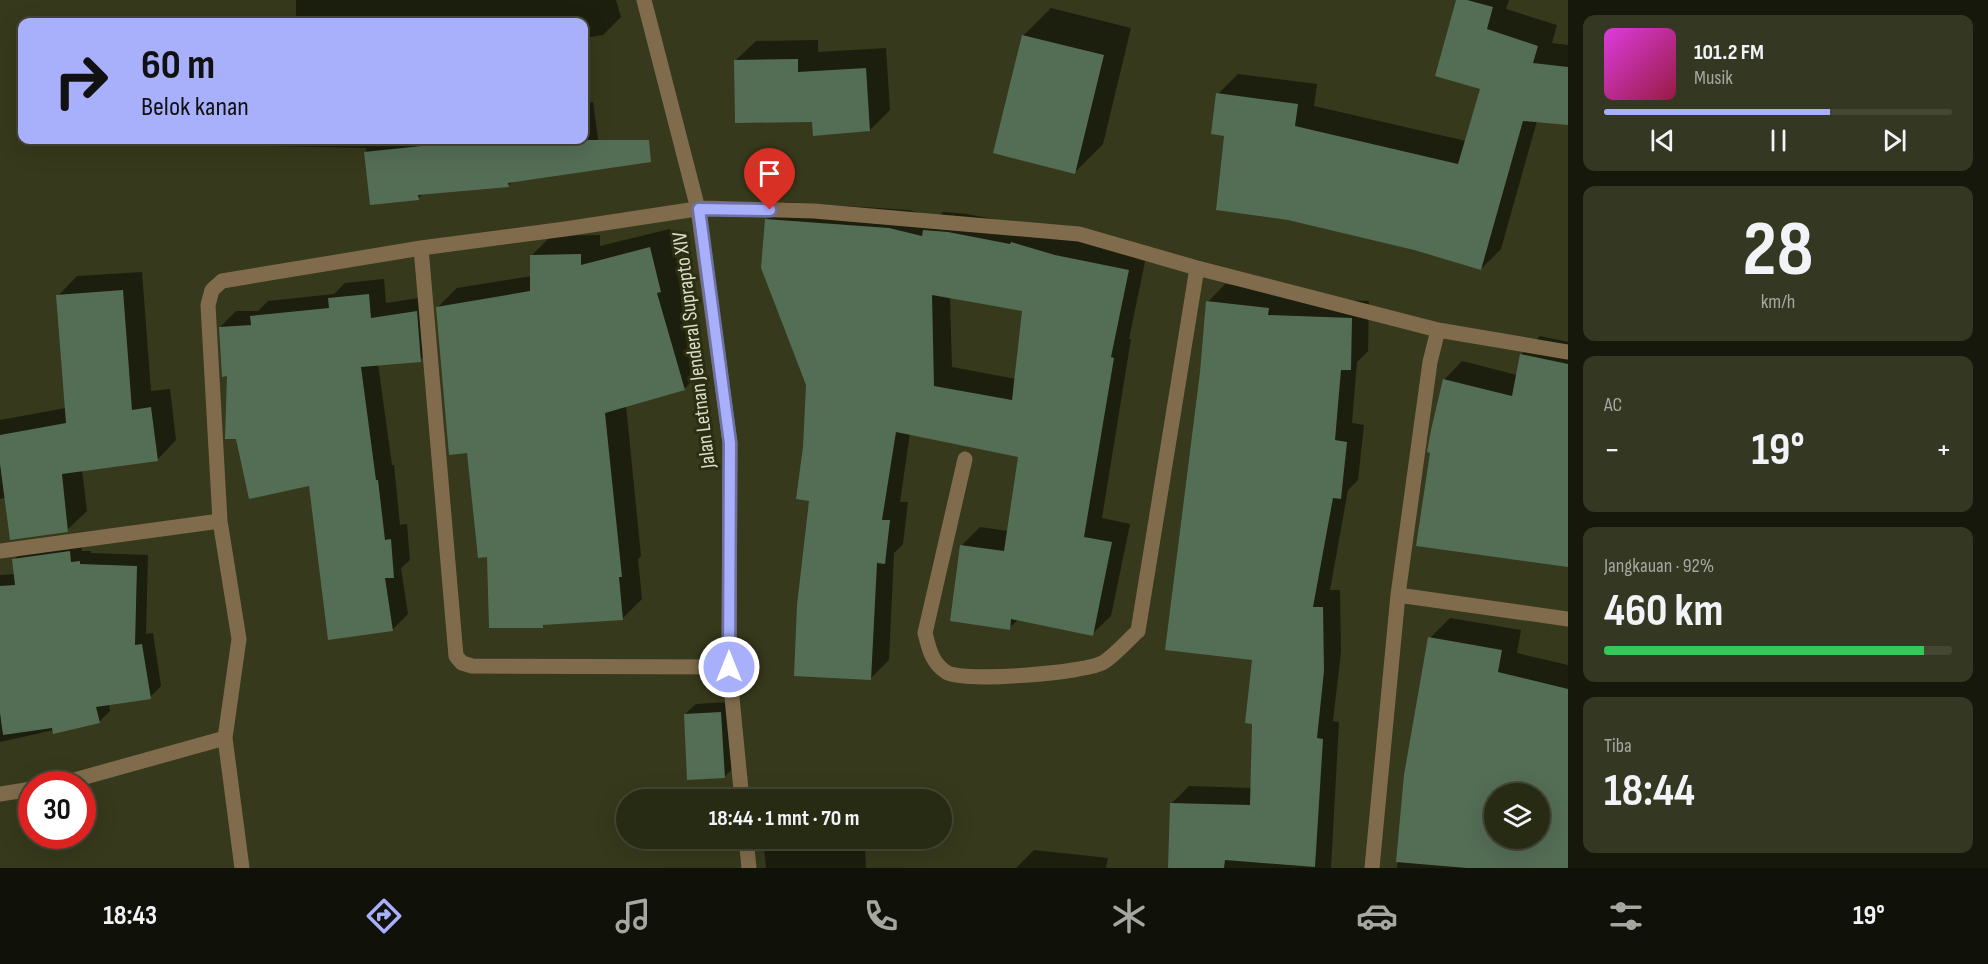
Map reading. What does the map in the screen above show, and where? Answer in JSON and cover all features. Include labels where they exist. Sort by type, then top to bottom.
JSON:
[{"type":"street","name":"Jalan Letnan Jenderal Suprapto XIV","points":[[644,0],[699,209],[730,443],[729,667],[741,789]]},
{"type":"street","points":[[242,868],[225,738],[239,639],[220,521],[208,305],[212,290],[222,281],[421,248],[699,209],[814,211],[1079,234],[1197,268],[1438,330],[1568,352]]},
{"type":"street","points":[[421,248],[456,656],[462,663],[472,666],[729,667]]},
{"type":"street","points":[[965,459],[925,633],[931,658],[947,673],[980,677],[1050,674],[1103,663],[1138,631],[1197,268]]},
{"type":"street","points":[[1372,868],[1398,595],[1430,362],[1438,330]]},
{"type":"street","points":[[0,551],[220,521]]},
{"type":"street","points":[[1398,595],[1568,619]]},
{"type":"street","points":[[96,774],[225,738]]},
{"type":"street","points":[[0,794],[18,791]]},
{"type":"street","points":[[747,849],[749,868]]},
{"type":"building","points":[[1456,0],[1467,0],[1493,7],[1487,29],[1538,46],[1533,63],[1568,67],[1568,125],[1523,121],[1481,270],[1414,250],[1288,220],[1216,210],[1224,136],[1211,134],[1216,93],[1298,104],[1295,126],[1458,164],[1480,89],[1435,76]]},
{"type":"building","points":[[1022,35],[1104,55],[1075,174],[993,153]]},
{"type":"building","points":[[798,59],[798,72],[866,68],[870,131],[813,136],[812,122],[735,123],[734,60]]},
{"type":"building","points":[[588,140],[649,140],[651,162],[508,183],[509,187],[418,195],[419,200],[370,205],[364,152],[431,145],[588,144]]},
{"type":"building","points":[[765,219],[889,228],[922,236],[923,230],[948,232],[1010,244],[1011,242],[1055,255],[1129,270],[1111,357],[1114,358],[1084,537],[1112,542],[1093,636],[1011,619],[1010,630],[950,621],[960,545],[1004,551],[1018,457],[896,432],[882,520],[890,520],[885,564],[877,563],[871,680],[794,676],[797,605],[809,501],[796,499],[803,447],[806,385],[761,268]],"holes":[[[932,295],[1022,311],[1012,400],[934,386]]]},
{"type":"building","points":[[650,247],[661,292],[657,293],[685,390],[605,413],[622,577],[619,577],[623,620],[543,625],[543,628],[489,628],[487,557],[478,558],[467,453],[449,455],[436,307],[530,291],[530,255],[581,254],[581,265]]},
{"type":"building","points":[[123,290],[132,410],[151,407],[158,461],[62,474],[68,532],[10,540],[0,464],[0,435],[66,423],[56,295]]},
{"type":"building","points":[[369,294],[371,318],[417,311],[421,362],[361,367],[385,540],[391,539],[394,578],[385,578],[393,631],[328,640],[309,486],[249,499],[236,439],[225,439],[227,376],[222,377],[219,327],[251,325],[250,316],[329,308],[328,298]]},
{"type":"building","points":[[1206,301],[1269,308],[1268,315],[1352,318],[1351,370],[1341,370],[1335,440],[1347,442],[1341,499],[1333,498],[1313,607],[1323,607],[1324,671],[1317,738],[1323,739],[1315,867],[1225,860],[1224,868],[1168,868],[1170,803],[1250,805],[1252,724],[1245,723],[1252,660],[1165,650],[1200,372]]},
{"type":"building","points":[[1520,354],[1568,364],[1568,567],[1416,546],[1430,453],[1427,452],[1443,379],[1512,396]]},
{"type":"building","points":[[70,551],[71,562],[137,566],[135,645],[142,644],[151,699],[96,707],[100,723],[53,734],[52,728],[3,735],[0,713],[0,586],[15,585],[12,559]]},
{"type":"building","points":[[1428,637],[1502,650],[1498,672],[1568,689],[1568,868],[1467,868],[1396,862],[1404,775]]},
{"type":"building","points":[[721,712],[725,778],[687,780],[684,714]]},
{"type":"route","points":[[729,667],[730,443],[699,209],[770,210]]}]
